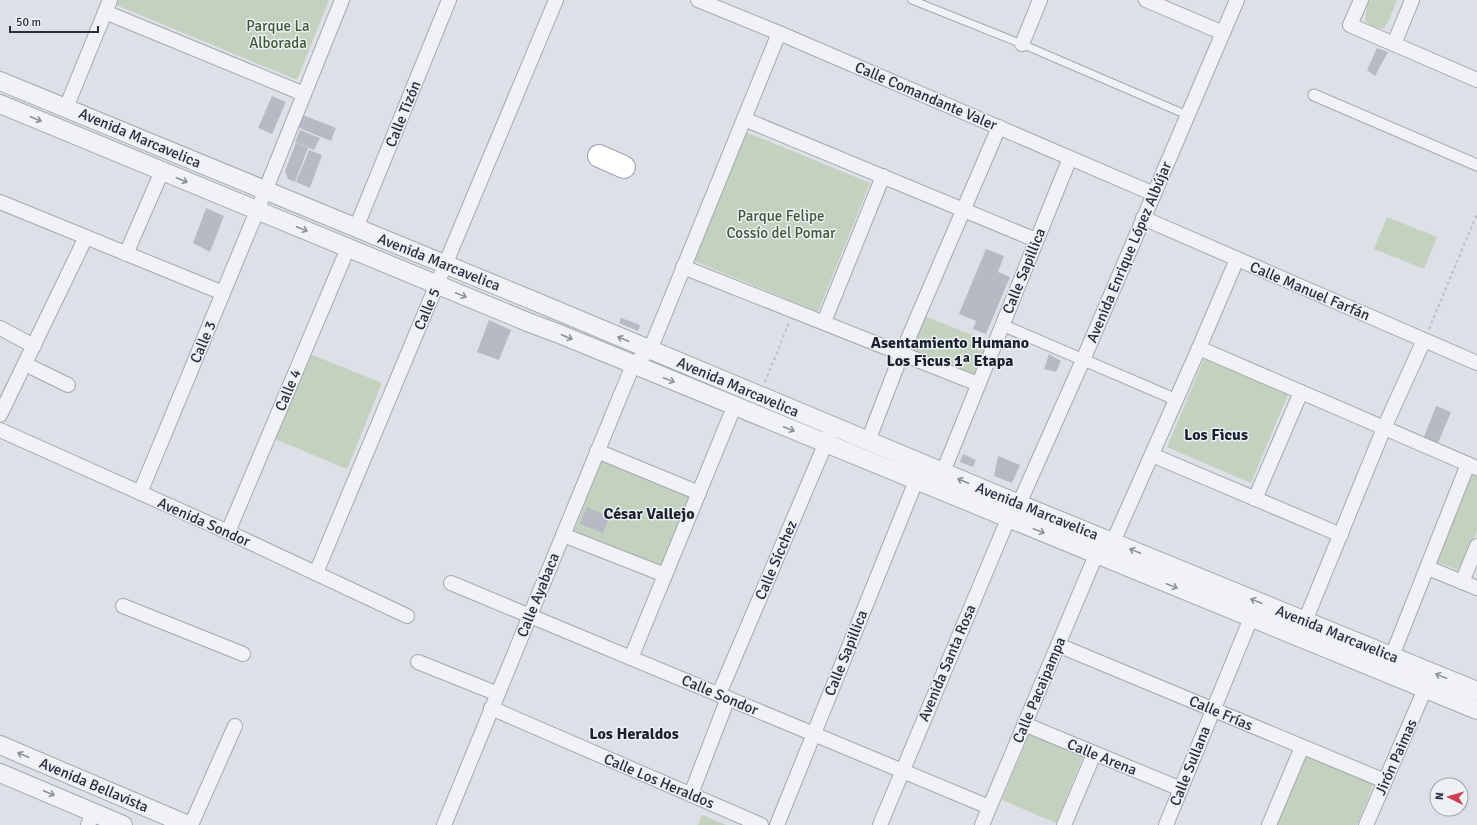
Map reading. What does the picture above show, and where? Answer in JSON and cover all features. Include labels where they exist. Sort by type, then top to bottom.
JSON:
[{"type":"main road","points":[[599,156],[624,167]]},
{"type":"street","points":[[265,190],[342,0]]},
{"type":"street","name":"Calle Tizón","points":[[356,228],[449,0]]},
{"type":"street","name":"Calle 5","points":[[316,573],[556,0]]},
{"type":"street","name":"Calle Comandante Valer","points":[[698,0],[779,33],[1154,194]]},
{"type":"street","points":[[1022,44],[1040,0]]},
{"type":"street","points":[[1146,0],[1222,33]]},
{"type":"street","name":"Avenida Enrique López Albújar","points":[[1019,504],[1083,360],[1237,0]]},
{"type":"street","points":[[1361,0],[1350,25],[1477,80]]},
{"type":"street","points":[[1394,44],[1412,0]]},
{"type":"street","points":[[66,108],[107,6],[304,94]]},
{"type":"street","points":[[633,365],[650,350],[779,33]]},
{"type":"street","name":"Avenida Marcavelica","points":[[0,81],[1019,504],[1477,691]]},
{"type":"street","points":[[1314,95],[1477,165]]},
{"type":"street","name":"Avenida Marcavelica","points":[[0,104],[734,407],[1477,710]]},
{"type":"street","points":[[744,119],[1036,240]]},
{"type":"street","points":[[90,141],[98,121]]},
{"type":"street","points":[[868,441],[902,353],[999,127]]},
{"type":"street","name":"Calle Sapillica","points":[[943,472],[1070,158]]},
{"type":"street","points":[[126,254],[162,171]]},
{"type":"street","points":[[824,322],[883,176]]},
{"type":"street","name":"Calle 3","points":[[140,493],[265,190]]},
{"type":"street","points":[[1,204],[223,293]]},
{"type":"street","name":"Calle Manuel Farfán","points":[[1143,218],[1477,363]]},
{"type":"street","points":[[0,415],[86,238]]},
{"type":"street","name":"Calle 4","points":[[228,532],[348,248]]},
{"type":"street","points":[[1113,542],[1237,259]]},
{"type":"street","points":[[683,267],[978,384]]},
{"type":"street","points":[[1002,326],[1176,400]]},
{"type":"street","points":[[0,328],[34,346]]},
{"type":"street","points":[[1299,638],[1384,428],[1424,340]]},
{"type":"street","points":[[1199,348],[1472,466],[1392,656]]},
{"type":"street","points":[[25,364],[68,385]]},
{"type":"street","name":"Calle Ayabaca","points":[[444,825],[633,365]]},
{"type":"street","points":[[1255,499],[1301,392]]},
{"type":"street","points":[[631,658],[734,407]]},
{"type":"street","name":"Calle Sícchez","points":[[691,794],[724,696],[833,426]]},
{"type":"street","name":"Avenida Sondor","points":[[0,430],[228,532],[407,616]]},
{"type":"street","points":[[597,450],[699,494]]},
{"type":"street","points":[[1152,455],[1341,535]]},
{"type":"street","name":"Calle Sapillica","points":[[777,825],[916,481]]},
{"type":"street","name":"Avenida Santa Rosa","points":[[880,825],[1008,519],[1019,504]]},
{"type":"street","points":[[563,535],[665,575]]},
{"type":"street","points":[[1462,582],[1477,546]]},
{"type":"street","name":"Calle Pacaipampa","points":[[982,825],[1096,555]]},
{"type":"street","points":[[1428,568],[1477,588]]},
{"type":"street","name":"Calle Sondor","points":[[451,583],[989,807]]},
{"type":"street","points":[[123,606],[243,654]]},
{"type":"street","name":"Calle Sullana","points":[[1166,825],[1251,618]]},
{"type":"street","name":"Calle Frías","points":[[1058,645],[1385,781]]},
{"type":"street","points":[[418,662],[498,694]]},
{"type":"street","name":"Jirón Paimas","points":[[1366,825],[1426,689]]},
{"type":"street","name":"Calle Los Heraldos","points":[[491,708],[761,825]]},
{"type":"street","name":"Calle Arena","points":[[1024,724],[1181,789]]},
{"type":"street","points":[[191,825],[235,726]]},
{"type":"street","name":"Avenida Bellavista","points":[[0,745],[188,825]]},
{"type":"street","points":[[1269,825],[1302,747]]},
{"type":"street","points":[[1064,825],[1094,754]]},
{"type":"street","name":"Avenida Bellavista","points":[[0,773],[91,819],[123,825]]},
{"type":"lane","points":[[912,0],[1022,44],[1187,116]]},
{"type":"path","points":[[1424,340],[1477,214]]},
{"type":"path","points":[[760,396],[794,311]]},
{"type":"green space","name":"Parque La Alborada","points":[[118,0],[329,0],[297,80],[116,5]]},
{"type":"green space","points":[[1370,0],[1397,0],[1389,20],[1383,29],[1370,26],[1365,20],[1367,7]]},
{"type":"green space","name":"Parque Felipe Cossío del Pomar","points":[[746,132],[870,183],[818,312],[694,261]]},
{"type":"green space","points":[[1387,217],[1437,237],[1424,269],[1374,249]]},
{"type":"green space","points":[[919,314],[990,342],[973,382],[905,352]]},
{"type":"green space","points":[[310,354],[382,383],[347,469],[275,439]]},
{"type":"green space","points":[[1206,354],[1290,390],[1251,483],[1167,447]]},
{"type":"green space","points":[[603,458],[694,494],[665,567],[574,531]]},
{"type":"green space","points":[[1469,473],[1477,476],[1477,531],[1461,571],[1434,561]]},
{"type":"green space","points":[[1030,732],[1084,755],[1056,823],[1002,800]]},
{"type":"green space","points":[[1305,751],[1375,780],[1357,825],[1274,825]]},
{"type":"green space","points":[[702,815],[726,825],[698,825]]},
{"type":"building","points":[[1377,48],[1388,52],[1375,76],[1367,70]]},
{"type":"building","points":[[272,96],[286,102],[272,134],[258,128]]},
{"type":"building","points":[[303,115],[336,128],[331,141],[297,127]]},
{"type":"building","points":[[300,130],[320,138],[314,150],[295,142]]},
{"type":"building","points":[[296,143],[308,148],[295,182],[288,179],[285,171]]},
{"type":"building","points":[[309,150],[322,155],[310,188],[296,182]]},
{"type":"building","points":[[206,208],[224,216],[210,252],[193,243]]},
{"type":"building","points":[[986,249],[1004,256],[998,272],[1010,277],[986,334],[973,329],[976,321],[959,314]]},
{"type":"building","points":[[621,318],[640,325],[638,331],[619,323]]},
{"type":"building","points":[[489,320],[511,330],[499,360],[477,352]]},
{"type":"building","points":[[1049,354],[1061,361],[1056,372],[1044,369]]},
{"type":"building","points":[[1436,406],[1451,412],[1438,443],[1424,437]]},
{"type":"building","points":[[963,454],[976,460],[973,467],[960,462]]},
{"type":"building","points":[[998,456],[1020,465],[1012,483],[994,476]]},
{"type":"building","points":[[587,507],[610,517],[603,533],[580,524]]},
{"type":"district","name":"Asentamiento Humano Los Ficus 1ª Etapa","points":[[950,351]]},
{"type":"district","name":"Los Ficus","points":[[1216,434]]},
{"type":"district","name":"César Vallejo","points":[[649,513]]},
{"type":"district","name":"Los Heraldos","points":[[634,733]]}]
